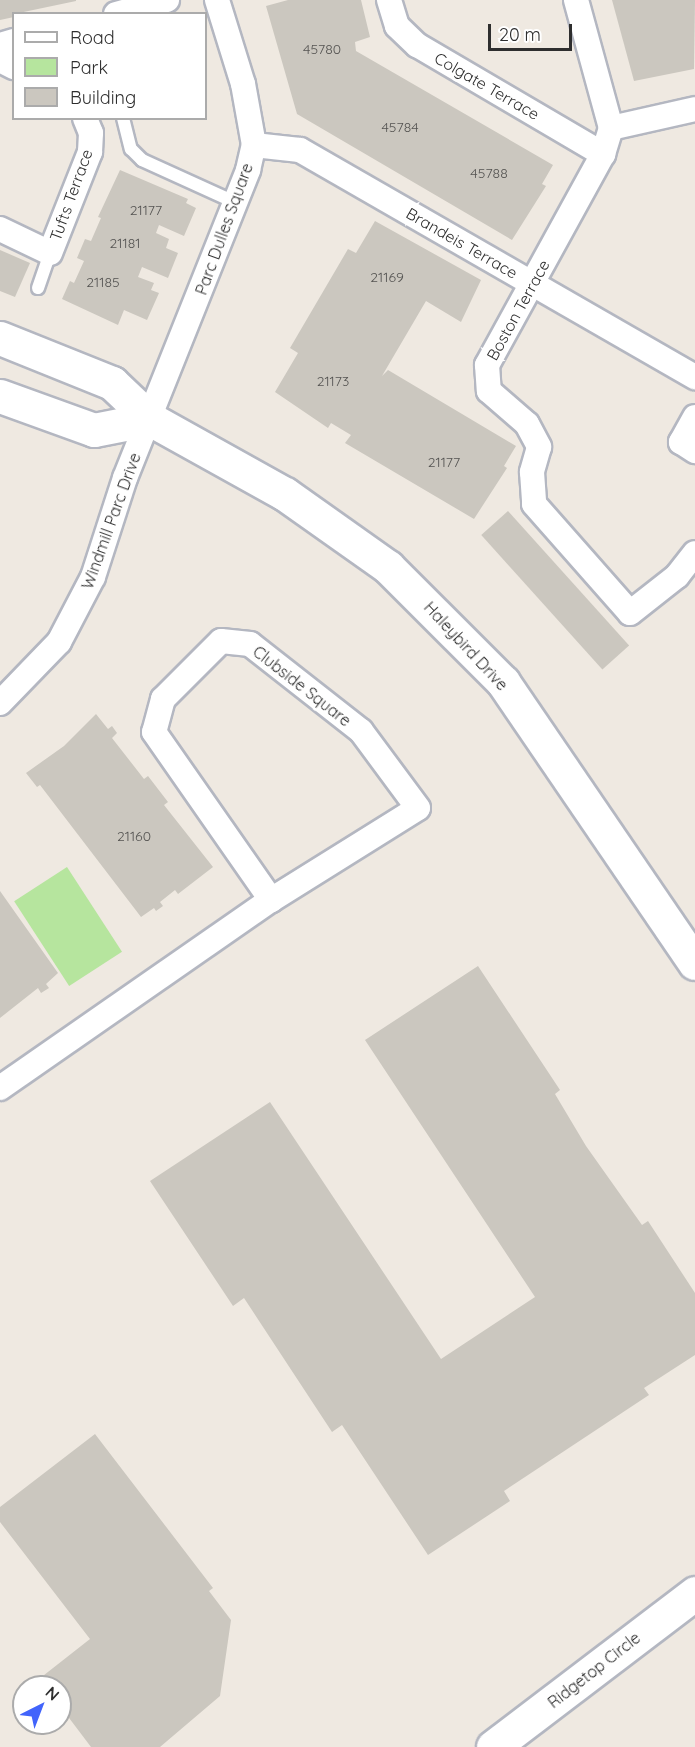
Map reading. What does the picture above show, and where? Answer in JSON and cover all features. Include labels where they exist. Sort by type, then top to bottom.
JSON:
[{"type":"street","points":[[123,12],[167,0]]},
{"type":"street","name":"Parc Dulles Square","points":[[150,419],[237,203],[254,145],[243,84],[217,0]]},
{"type":"street","name":"Colgate Terrace","points":[[389,0],[397,26],[417,45],[603,154]]},
{"type":"street","points":[[576,0],[611,128],[695,109]]},
{"type":"street","name":"Tufts Terrace","points":[[0,229],[50,253],[90,152],[91,133],[86,120]]},
{"type":"street","name":"Boston Terrace","points":[[611,128],[603,154],[487,365],[489,391],[527,424],[539,447],[532,472],[534,504],[630,613],[676,576],[695,553]]},
{"type":"street","name":"Brandeis Terrace","points":[[254,145],[300,150],[695,377]]},
{"type":"street","name":"Haleybird Drive","points":[[0,338],[112,384],[150,419],[229,460],[313,512],[388,567],[445,620],[503,682],[543,736],[695,963]]},
{"type":"street","points":[[0,396],[94,430],[150,419]]},
{"type":"street","points":[[695,417],[681,442],[695,451]]},
{"type":"street","name":"Windmill Parc Drive","points":[[0,703],[59,642],[93,577],[125,478],[150,419]]},
{"type":"street","name":"Clubside Square","points":[[0,1088],[271,900],[418,808],[361,731],[250,644],[221,641],[163,699],[154,732],[271,900]]},
{"type":"street","name":"Ridgetop Circle","points":[[494,1747],[695,1593]]},
{"type":"lane","points":[[124,120],[131,148],[142,160],[237,203]]},
{"type":"lane","points":[[38,288],[50,253]]},
{"type":"green space","points":[[67,867],[122,952],[69,986],[14,901]]},
{"type":"building","points":[[0,0],[76,0],[24,12],[12,12],[12,17],[0,20]]},
{"type":"building","points":[[288,0],[361,0],[370,37],[355,42],[356,51],[553,165],[542,184],[546,186],[512,240],[297,114],[266,6]]},
{"type":"building","points":[[612,0],[695,0],[694,69],[634,81]]},
{"type":"building","points":[[120,170],[188,199],[186,203],[196,208],[184,236],[159,225],[156,233],[169,239],[166,248],[178,253],[168,278],[142,267],[138,277],[154,283],[151,290],[159,293],[147,320],[124,310],[118,325],[62,299],[70,281],[74,283],[84,261],[77,258],[85,239],[91,241],[101,218],[98,217]]},
{"type":"building","points":[[375,221],[481,280],[461,322],[426,301],[382,376],[388,370],[516,446],[504,466],[507,468],[474,519],[345,443],[351,435],[331,423],[328,428],[275,392],[298,353],[290,348],[348,249],[356,253]]},
{"type":"building","points":[[0,250],[30,263],[15,297],[0,291]]},
{"type":"building","points":[[508,511],[629,646],[602,670],[481,535]]},
{"type":"building","points":[[96,714],[108,729],[112,726],[117,733],[112,738],[144,779],[148,776],[168,802],[164,805],[213,867],[178,894],[175,890],[160,902],[163,906],[156,911],[154,908],[141,917],[40,785],[37,787],[26,773],[64,746]]},
{"type":"building","points":[[0,891],[58,973],[46,984],[49,988],[41,993],[38,988],[0,1018]]},
{"type":"building","points":[[478,966],[560,1090],[555,1094],[586,1146],[642,1225],[648,1221],[695,1293],[695,1355],[644,1388],[649,1395],[504,1491],[510,1501],[428,1555],[342,1425],[332,1432],[244,1298],[233,1306],[150,1181],[270,1102],[441,1359],[535,1297],[365,1040]]},
{"type":"building","points":[[95,1434],[213,1588],[209,1591],[231,1620],[220,1696],[160,1747],[91,1747],[72,1722],[72,1675],[44,1675],[90,1639],[0,1522],[0,1507]]}]
